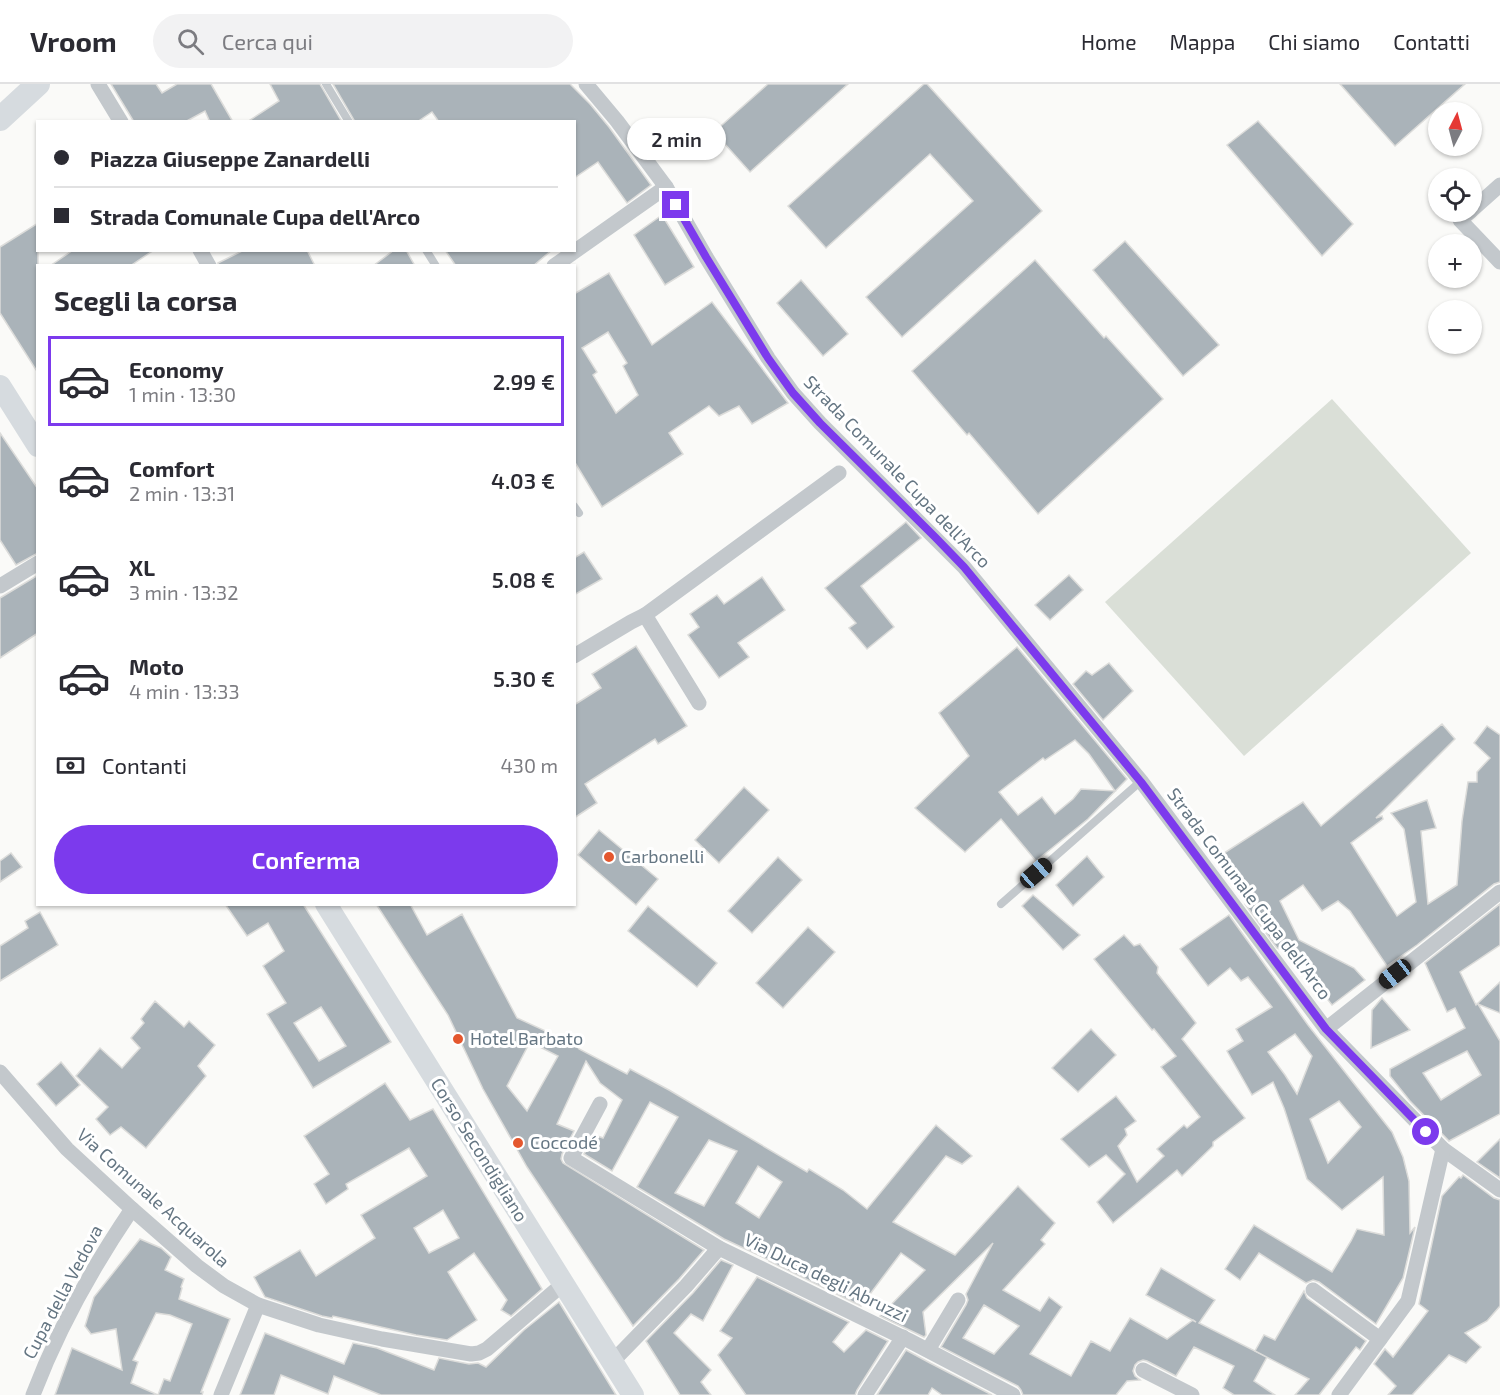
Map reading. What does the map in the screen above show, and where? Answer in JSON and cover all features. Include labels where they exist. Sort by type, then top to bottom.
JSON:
[{"type":"main road","points":[[0,119],[38,84]]},
{"type":"main road","points":[[0,386],[36,443]]},
{"type":"main road","name":"Corso Secondigliano","points":[[327,906],[633,1395]]},
{"type":"street","points":[[98,84],[120,120]]},
{"type":"street","name":"Strada Comunale Cupa dell'Arco","points":[[586,84],[617,121],[666,188],[749,328],[793,393],[964,567],[1141,782],[1326,1029],[1443,1149],[1500,1190]]},
{"type":"street","points":[[1482,201],[1500,185]]},
{"type":"street","points":[[576,251],[666,188]]},
{"type":"street","points":[[1472,222],[1500,262]]},
{"type":"street","points":[[557,264],[574,252]]},
{"type":"street","points":[[576,655],[645,615],[839,473]]},
{"type":"street","points":[[0,586],[36,563]]},
{"type":"street","points":[[645,615],[699,703]]},
{"type":"street","points":[[1326,1029],[1500,892]]},
{"type":"street","name":"Via Comunale Acquarola","points":[[0,1072],[67,1149],[132,1209],[197,1266],[224,1286],[258,1305],[329,1328],[471,1354],[487,1349],[563,1284]]},
{"type":"street","points":[[600,1104],[571,1158],[719,1248]]},
{"type":"street","points":[[1339,1395],[1408,1301],[1443,1149]]},
{"type":"street","name":"Cupa della Vedova","points":[[33,1395],[53,1346],[93,1270],[132,1209]]},
{"type":"street","name":"Via Duca degli Abruzzi","points":[[612,1362],[686,1286],[719,1248],[903,1337],[1013,1395]]},
{"type":"street","points":[[1313,1290],[1380,1339]]},
{"type":"street","points":[[928,1350],[958,1300]]},
{"type":"street","points":[[221,1395],[258,1305]]},
{"type":"street","points":[[865,1395],[903,1337]]},
{"type":"street","points":[[1143,1370],[1192,1395]]},
{"type":"lane","points":[[326,84],[348,120]]},
{"type":"lane","name":"Strada Comunale Cupa dell'Arco","points":[[1001,904],[1141,782]]},
{"type":"shaded area","points":[[1332,399],[1471,553],[1244,756],[1105,602]]},
{"type":"building","points":[[111,84],[156,84],[162,93],[177,84],[211,84],[232,120],[209,120],[205,111],[189,120],[133,120]]},
{"type":"building","points":[[270,84],[320,84],[341,120],[250,120],[279,101]]},
{"type":"building","points":[[333,84],[570,84],[609,127],[651,185],[627,203],[598,162],[576,177],[576,120],[438,120],[432,112],[420,120],[354,120]]},
{"type":"building","points":[[768,84],[848,84],[750,172],[714,132]]},
{"type":"building","points":[[924,84],[927,84],[1042,211],[902,337],[866,297],[973,201],[930,154],[826,248],[788,206]]},
{"type":"building","points":[[1340,84],[1465,84],[1445,102],[1428,102],[1428,117],[1395,146]]},
{"type":"building","points":[[1258,121],[1353,224],[1322,256],[1227,145]]},
{"type":"building","points":[[662,215],[694,267],[665,285],[634,235]]},
{"type":"building","points":[[36,224],[38,264],[36,264],[36,370],[0,313],[0,247]]},
{"type":"building","points":[[1125,241],[1219,345],[1183,376],[1093,270]]},
{"type":"building","points":[[70,252],[151,252],[133,264],[53,264]]},
{"type":"building","points":[[240,252],[308,252],[314,264],[218,264]]},
{"type":"building","points":[[391,252],[407,252],[414,264],[376,264]]},
{"type":"building","points":[[446,252],[550,252],[535,264],[455,264]]},
{"type":"building","points":[[1035,260],[1104,338],[1106,336],[1163,399],[1038,514],[912,371]]},
{"type":"building","points":[[609,273],[652,345],[712,302],[788,403],[752,424],[739,406],[719,416],[709,406],[669,433],[683,454],[602,507],[576,464],[576,293]],"holes":[[[608,332],[627,363],[623,366],[638,395],[616,413],[593,375],[597,372],[582,348]]]},
{"type":"building","points":[[801,280],[848,334],[823,356],[777,303]]},
{"type":"building","points":[[0,433],[36,486],[36,554],[16,565],[0,540]]},
{"type":"building","points":[[906,522],[921,538],[861,586],[894,627],[867,649],[849,628],[856,623],[825,588]]},
{"type":"building","points":[[584,552],[602,579],[576,594],[576,557]]},
{"type":"building","points":[[1069,575],[1083,590],[1050,620],[1035,605]]},
{"type":"building","points":[[36,576],[36,634],[0,658],[0,598]]},
{"type":"building","points":[[762,577],[785,610],[738,643],[749,657],[719,678],[688,635],[699,627],[690,614],[717,595],[724,604]]},
{"type":"building","points":[[636,646],[687,726],[658,744],[655,739],[585,784],[597,803],[576,817],[576,704],[601,688],[592,674]]},
{"type":"building","points":[[1017,647],[1127,779],[1088,819],[1036,861],[1001,819],[965,852],[915,808],[969,756],[939,713]],"holes":[[[1075,740],[1089,754],[1115,791],[1081,789],[1055,814],[1042,797],[1018,815],[999,792],[1043,758],[1045,760]]]},
{"type":"building","points":[[1109,663],[1133,691],[1103,720],[1073,684],[1086,671],[1092,675]]},
{"type":"building","points":[[1442,724],[1455,739],[1376,818],[1382,816],[1383,819],[1351,843],[1397,916],[1416,902],[1404,829],[1391,813],[1427,800],[1436,828],[1421,831],[1428,904],[1457,885],[1462,821],[1468,782],[1477,782],[1477,772],[1490,758],[1474,743],[1487,726],[1500,735],[1500,882],[1494,884],[1387,966],[1350,911],[1338,901],[1322,911],[1303,885],[1280,901],[1299,940],[1354,968],[1365,980],[1332,1005],[1314,982],[1312,963],[1277,948],[1245,904],[1251,900],[1221,855],[1303,802],[1321,826]]},
{"type":"building","points":[[744,787],[769,810],[719,863],[695,840]]},
{"type":"building","points":[[599,830],[658,879],[636,905],[578,855]]},
{"type":"building","points":[[11,853],[22,867],[0,882],[0,861]]},
{"type":"building","points":[[1087,856],[1104,877],[1073,906],[1056,885]]},
{"type":"building","points":[[778,857],[802,880],[752,933],[728,911]]},
{"type":"building","points":[[1033,895],[1080,935],[1063,950],[1022,906]]},
{"type":"building","points":[[1500,904],[1500,945],[1460,972],[1476,1005],[1500,982],[1500,1013],[1478,1004],[1500,1041],[1500,1114],[1449,1141],[1410,1101],[1390,1076],[1390,1069],[1465,1028],[1455,1008],[1447,1012],[1425,963]],"holes":[[[1467,1051],[1481,1075],[1441,1100],[1423,1073]]]},
{"type":"building","points":[[226,906],[304,906],[391,1042],[313,1088],[267,1014],[286,1003],[263,966],[284,951],[268,923],[247,936]],"holes":[[[321,1007],[346,1046],[319,1061],[294,1023]]]},
{"type":"building","points":[[377,906],[411,906],[427,935],[462,914],[517,1018],[576,1045],[579,1049],[627,1074],[630,1069],[669,1090],[807,1172],[809,1169],[843,1190],[867,1209],[936,1125],[972,1156],[962,1164],[946,1156],[893,1222],[955,1255],[1018,1186],[1055,1223],[1041,1240],[1045,1244],[1003,1290],[1040,1311],[1049,1297],[1062,1307],[1030,1354],[1071,1376],[1091,1341],[1110,1351],[1130,1318],[1167,1339],[1193,1320],[1146,1295],[1161,1268],[1215,1300],[1199,1323],[1267,1357],[1254,1381],[1275,1395],[1234,1395],[1223,1388],[1234,1366],[1194,1347],[1176,1376],[1147,1361],[1138,1362],[1133,1371],[1140,1380],[1127,1381],[1116,1395],[1023,1395],[1018,1386],[941,1347],[966,1305],[968,1300],[966,1294],[993,1243],[923,1312],[926,1335],[924,1337],[880,1316],[925,1270],[901,1253],[861,1306],[724,1239],[637,1187],[678,1117],[650,1102],[612,1171],[584,1154],[595,1135],[603,1138],[622,1100],[600,1083],[586,1061],[557,1124],[574,1131],[562,1154],[563,1163],[704,1250],[633,1326],[527,1167],[483,1089],[448,1015]],"holes":[[[530,1042],[558,1056],[527,1111],[507,1086]],[[709,1140],[737,1151],[704,1206],[675,1193]],[[758,1166],[782,1182],[759,1218],[736,1203]],[[984,1305],[1019,1326],[994,1354],[963,1338]]]},
{"type":"building","points":[[648,906],[717,963],[697,987],[628,931]]},
{"type":"building","points":[[40,912],[58,945],[0,981],[0,946],[28,928],[25,921]]},
{"type":"building","points":[[1229,915],[1308,1025],[1392,1132],[1403,1157],[1409,1181],[1410,1233],[1415,1227],[1403,1278],[1376,1324],[1319,1282],[1313,1280],[1306,1283],[1259,1253],[1240,1280],[1225,1269],[1254,1225],[1332,1272],[1357,1229],[1384,1235],[1383,1177],[1342,1210],[1307,1179],[1273,1082],[1252,1095],[1227,1051],[1243,1041],[1236,1029],[1272,1007],[1248,977],[1241,981],[1230,968],[1208,986],[1180,949]],"holes":[[[1295,1034],[1312,1056],[1297,1094],[1268,1052]],[[1339,1101],[1361,1127],[1328,1163],[1310,1119]]]},
{"type":"building","points":[[808,927],[835,952],[783,1008],[756,983]]},
{"type":"building","points":[[1124,935],[1134,946],[1140,944],[1158,967],[1157,973],[1196,1023],[1182,1039],[1245,1118],[1213,1142],[1213,1146],[1182,1176],[1177,1170],[1113,1223],[1097,1202],[1125,1174],[1106,1155],[1089,1167],[1061,1139],[1116,1096],[1136,1121],[1125,1129],[1127,1135],[1118,1146],[1137,1182],[1164,1156],[1157,1149],[1184,1125],[1187,1128],[1200,1117],[1161,1067],[1176,1056],[1094,959]]},
{"type":"building","points":[[1382,998],[1410,1030],[1371,1048],[1372,1010]]},
{"type":"building","points":[[155,1001],[184,1027],[189,1021],[215,1045],[198,1066],[206,1076],[146,1148],[121,1127],[110,1135],[96,1119],[108,1107],[76,1076],[100,1048],[122,1068],[140,1048],[131,1038],[144,1023],[141,1019]]},
{"type":"building","points":[[1091,1029],[1116,1055],[1078,1092],[1052,1068]]},
{"type":"building","points":[[61,1062],[80,1085],[56,1106],[37,1084]]},
{"type":"building","points":[[385,1083],[410,1120],[433,1109],[542,1289],[511,1316],[501,1310],[507,1300],[474,1253],[448,1272],[477,1320],[447,1340],[333,1316],[332,1318],[322,1316],[265,1297],[254,1277],[300,1250],[316,1276],[375,1238],[361,1215],[427,1176],[409,1148],[346,1184],[348,1189],[326,1204],[314,1184],[329,1174],[304,1136]],"holes":[[[443,1210],[459,1238],[429,1253],[414,1228]]]},
{"type":"building","points":[[1500,1139],[1500,1178],[1477,1162]]},
{"type":"building","points":[[1463,1175],[1500,1200],[1500,1306],[1487,1321],[1465,1333],[1481,1347],[1466,1363],[1449,1355],[1412,1395],[1388,1395],[1396,1386],[1374,1364],[1385,1349],[1393,1357],[1428,1311],[1419,1304],[1442,1196]]},
{"type":"building","points":[[140,1239],[161,1248],[171,1257],[165,1270],[184,1279],[179,1299],[230,1319],[201,1392],[203,1392],[202,1395],[158,1395],[55,1395],[72,1348],[122,1370],[116,1329],[91,1334],[85,1326],[94,1297]],"holes":[[[156,1313],[170,1315],[192,1324],[170,1381],[164,1379],[158,1395],[131,1383],[138,1362],[133,1360]]]},
{"type":"building","points":[[721,1260],[733,1265],[703,1321],[691,1314],[674,1333],[711,1370],[701,1382],[711,1395],[680,1395],[646,1341],[693,1293]]},
{"type":"building","points":[[757,1277],[849,1322],[833,1342],[844,1352],[866,1330],[888,1341],[855,1395],[746,1395],[718,1355],[732,1338],[720,1331]]},
{"type":"building","points":[[1304,1291],[1307,1298],[1366,1341],[1360,1350],[1356,1347],[1319,1395],[1295,1395],[1309,1379],[1255,1351],[1264,1335],[1275,1340]]},
{"type":"building","points":[[559,1302],[616,1395],[381,1395],[334,1376],[328,1394],[281,1375],[274,1395],[240,1395],[265,1333],[344,1364],[353,1343],[377,1348],[434,1370],[439,1358],[469,1364],[478,1363],[486,1367],[524,1330]]},
{"type":"building","points":[[906,1350],[992,1395],[942,1395],[932,1388],[928,1395],[877,1395]]},
{"type":"place","name":"Carbonelli","points":[[609,857]]},
{"type":"place","name":"Hotel Barbato","points":[[458,1039]]},
{"type":"place","name":"Coccodé","points":[[518,1143]]},
{"type":"route","points":[[676,205],[768,358],[793,393],[964,567],[1141,782],[1326,1029],[1426,1132]]}]
